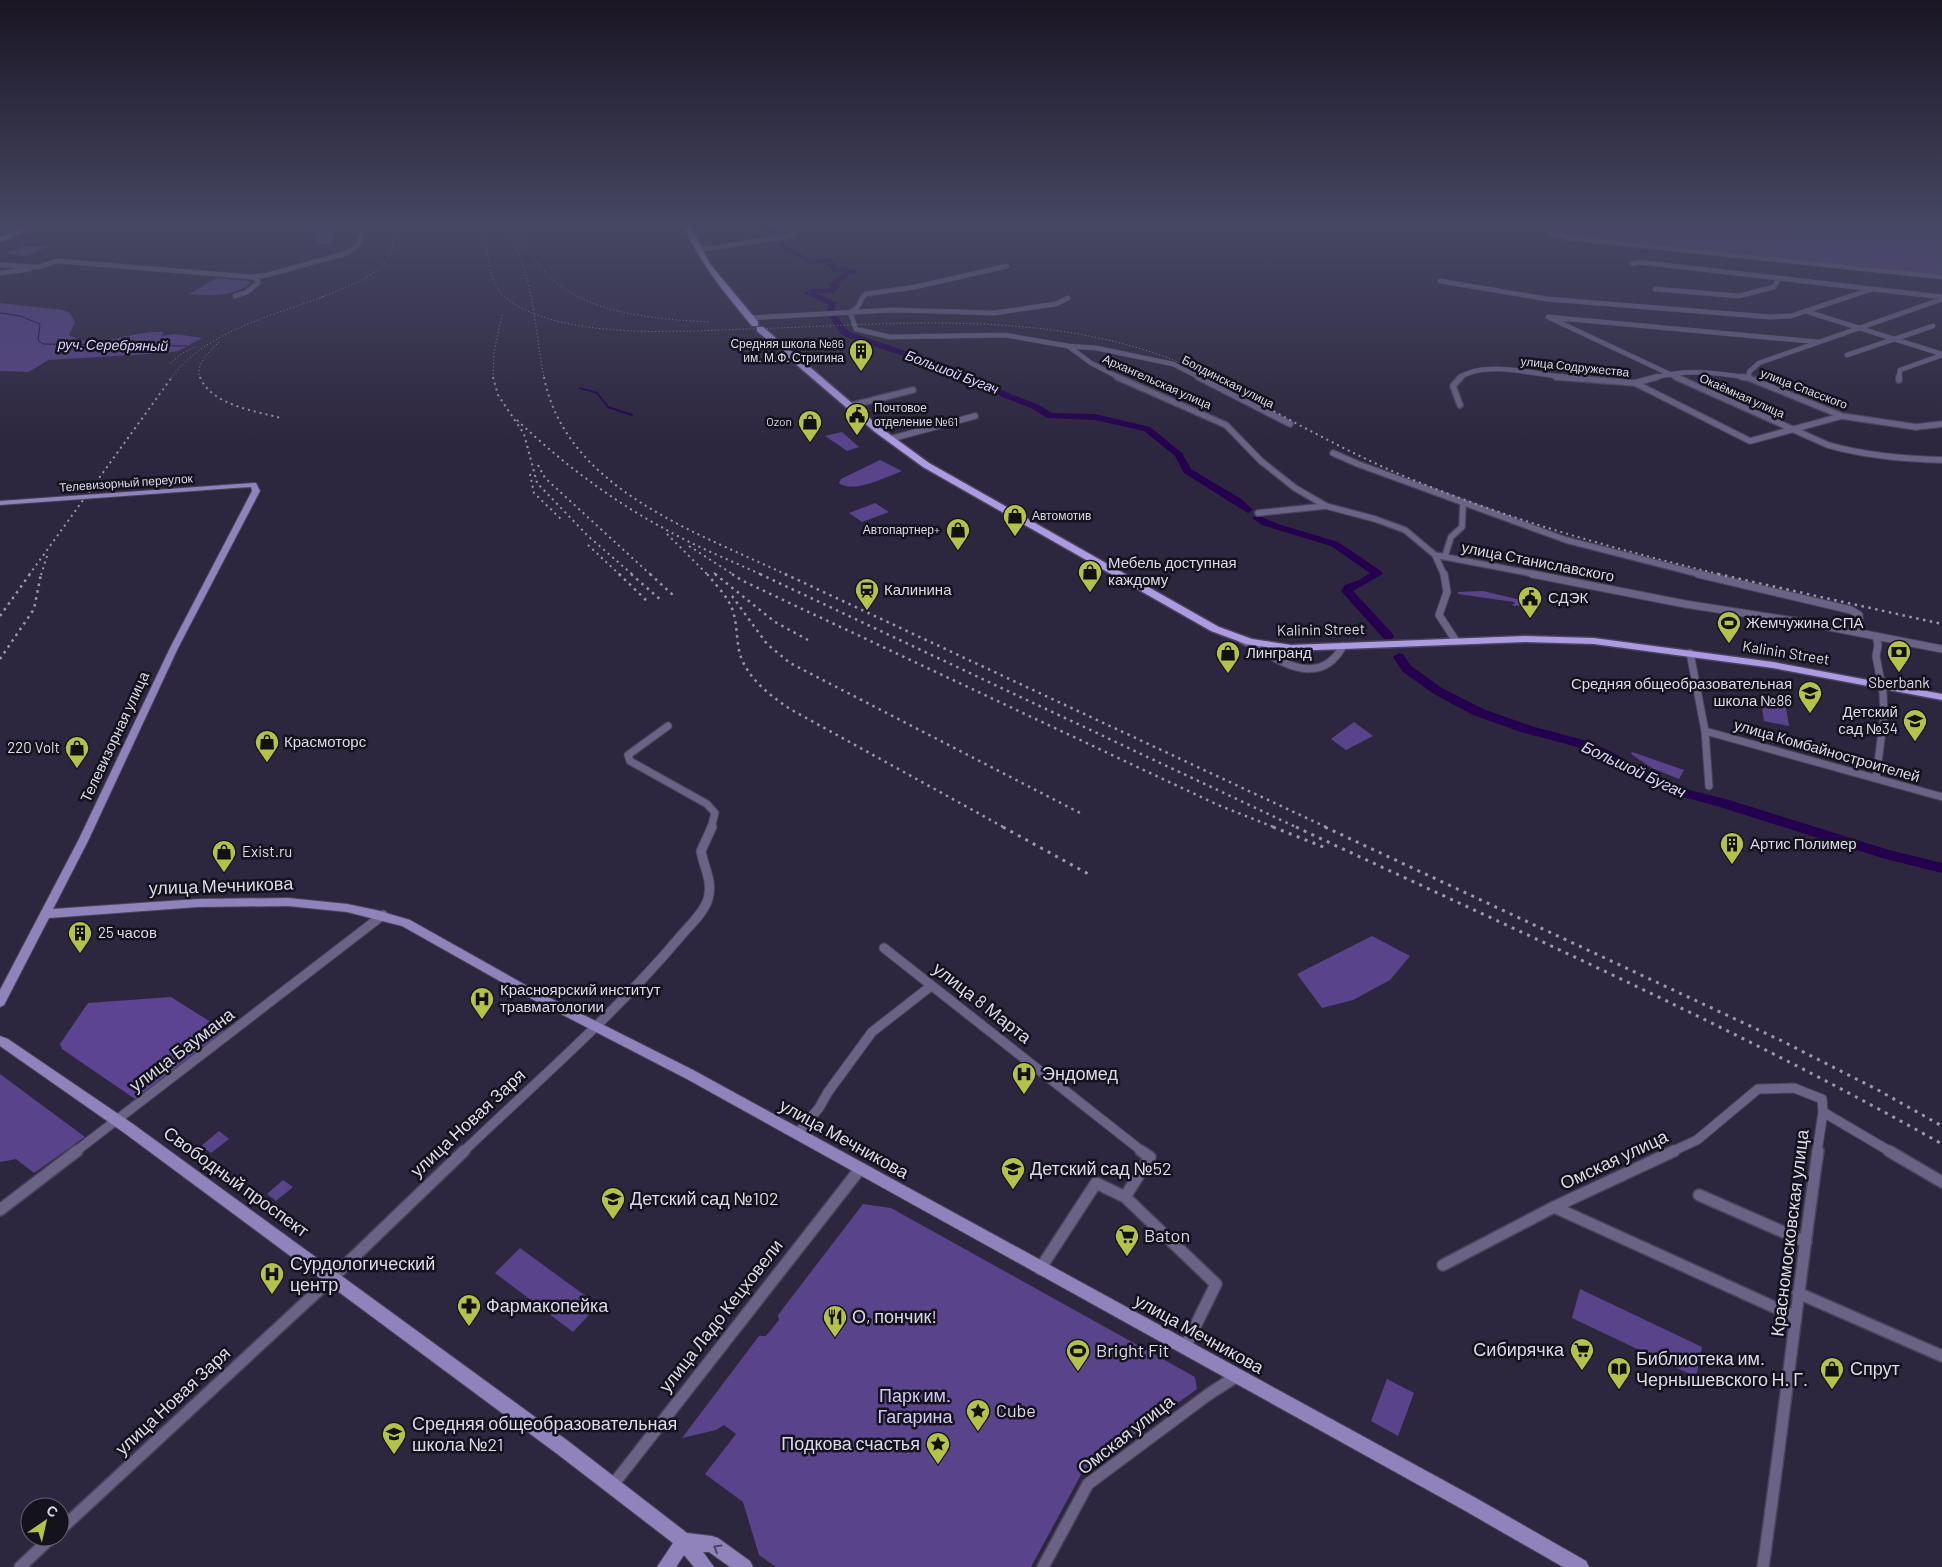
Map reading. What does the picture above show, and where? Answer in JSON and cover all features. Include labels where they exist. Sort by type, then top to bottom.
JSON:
[{"type":"main road","name":"Kalinin Street","points":[[735,297],[756,324],[798,363],[890,439],[926,465],[1207,625],[1236,637],[1267,645],[1291,648],[1456,641],[1566,639],[1690,653],[1942,697]]},
{"type":"street","points":[[850,312],[856,310],[862,304],[863,297]]},
{"type":"street","points":[[1536,297],[1698,313],[1780,318],[1847,297]]},
{"type":"street","points":[[756,324],[850,312],[892,310],[1005,312],[1056,304],[1068,298]]},
{"type":"street","points":[[1749,378],[1750,372],[1759,363],[1942,298]]},
{"type":"street","points":[[1005,312],[1011,308],[1038,303]]},
{"type":"street","points":[[1805,311],[1942,355]]},
{"type":"street","name":"Архангельская улица","points":[[850,312],[856,329],[890,337],[1005,335],[1068,346],[1090,363],[1110,374],[1226,425],[1261,461],[1295,488],[1326,506]]},
{"type":"street","name":"Окаёмная улица","points":[[1820,342],[1548,317],[1828,445],[1848,451],[1898,459],[1942,460]]},
{"type":"street","points":[[1846,355],[1933,326]]},
{"type":"street","name":"Болдинская улица","points":[[1068,346],[1096,348],[1173,364],[1290,424]]},
{"type":"street","points":[[1899,380],[1900,370],[1942,355]]},
{"type":"street","name":"улица Содружества","points":[[1460,405],[1453,386],[1458,379],[1479,370],[1514,370],[1555,377],[1635,383],[1670,374],[1695,372],[1749,378]]},
{"type":"street","name":"улица Спасского","points":[[1749,378],[1842,416],[1916,427],[1942,424]]},
{"type":"street","points":[[1635,383],[1750,440],[1842,416]]},
{"type":"street","points":[[849,406],[913,390]]},
{"type":"street","points":[[890,439],[975,416]]},
{"type":"street","points":[[1333,453],[1463,503]]},
{"type":"street","name":"Телевизорный переулок","points":[[0,504],[253,485]]},
{"type":"street","name":"Телевизорная улица","points":[[2,997],[84,841],[170,656],[256,491],[253,485]]},
{"type":"street","name":"улица Станиславского","points":[[1860,632],[1859,615],[1851,610],[1689,572],[1566,540],[1463,503],[1462,527],[1451,537],[1445,556],[1685,604],[1714,607],[1860,632],[1942,649]]},
{"type":"street","points":[[1258,513],[1326,506],[1375,519],[1405,530],[1436,555],[1446,581],[1446,592],[1439,616],[1456,641]]},
{"type":"street","points":[[1436,555],[1445,556]]},
{"type":"street","points":[[1876,636],[1878,645],[1876,656],[1884,716],[1876,778]]},
{"type":"street","points":[[1236,637],[1292,665],[1309,670],[1323,667],[1338,656],[1343,646]]},
{"type":"street","points":[[1690,653],[1705,731],[1709,786]]},
{"type":"street","name":"улица Новая Заря","points":[[70,1521],[332,1278],[386,1224],[608,1016],[659,962],[701,912],[708,900],[710,880],[703,862],[701,850],[714,822],[715,813],[707,804],[630,761],[628,755],[668,726]]},
{"type":"street","name":"улица Комбайностроителей","points":[[1705,731],[1942,797]]},
{"type":"street","name":"улица Мечникова","points":[[45,914],[268,900],[330,905],[383,915],[406,923],[534,995],[688,1074],[1580,1567]]},
{"type":"street","name":"улица Баумана","points":[[0,1210],[383,915]]},
{"type":"street","name":"улица 8 Марта","points":[[884,948],[1128,1142],[1150,1157],[1125,1197]]},
{"type":"street","points":[[797,1134],[818,1108],[872,1032],[931,986]]},
{"type":"street","name":"Свободный проспект","points":[[0,1041],[34,1062],[116,1120],[612,1486],[684,1541],[705,1567]]},
{"type":"street","name":"Омская улица","points":[[1443,1265],[1554,1207],[1697,1140],[1758,1089],[1794,1088],[1822,1098],[1823,1112]]},
{"type":"street","points":[[1823,1112],[1872,1139],[1942,1182]]},
{"type":"street","name":"Красномосковская улица","points":[[1763,1567],[1783,1430],[1798,1293],[1823,1112]]},
{"type":"street","name":"улица Ладо Кецховели","points":[[612,1486],[860,1169]]},
{"type":"street","points":[[1040,1269],[1096,1183],[1125,1197],[1216,1284],[1185,1347]]},
{"type":"street","points":[[1699,1195],[1806,1242]]},
{"type":"street","points":[[1554,1207],[1796,1317]]},
{"type":"street","points":[[1798,1293],[1942,1356]]},
{"type":"street","name":"Омская улица","points":[[1043,1567],[1088,1484],[1209,1394],[1237,1376]]},
{"type":"street","points":[[666,1567],[684,1541],[712,1544],[744,1567]]},
{"type":"street","points":[[20,1567],[41,1547]]},
{"type":"green space","points":[[0,303],[63,310],[70,313],[75,322],[69,335],[80,340],[104,341],[152,332],[163,332],[162,336],[175,334],[202,338],[178,351],[166,353],[48,360],[29,372],[0,371]]},
{"type":"green space","points":[[842,432],[859,447],[847,451],[825,436]]},
{"type":"green space","points":[[880,460],[902,471],[861,486],[852,487],[839,483],[841,479]]},
{"type":"green space","points":[[875,503],[889,512],[862,522],[849,513]]},
{"type":"green space","points":[[1483,591],[1525,601],[1524,605],[1514,606],[1512,604],[1515,604],[1514,602],[1458,594],[1458,592]]},
{"type":"green space","points":[[1760,696],[1785,701],[1789,726],[1764,721]]},
{"type":"green space","points":[[1354,722],[1373,736],[1346,750],[1331,739]]},
{"type":"green space","points":[[1632,752],[1684,770],[1679,779],[1652,768],[1631,754]]},
{"type":"green space","points":[[1372,936],[1410,956],[1390,980],[1353,1000],[1322,1008],[1297,974]]},
{"type":"green space","points":[[0,1074],[85,1137],[34,1173],[16,1159],[0,1162]]},
{"type":"green space","points":[[219,1131],[229,1139],[211,1153],[201,1146]]},
{"type":"green space","points":[[283,1180],[293,1187],[276,1201],[267,1194]]},
{"type":"green space","name":"Парк им. Гагарина","points":[[863,1204],[891,1208],[1195,1377],[1197,1389],[1083,1471],[1031,1567],[776,1567],[759,1555],[743,1502],[705,1474],[736,1434],[724,1425],[716,1430],[682,1438],[759,1336],[766,1336],[779,1320],[778,1315]]},
{"type":"green space","points":[[520,1248],[598,1305],[573,1332],[495,1273]]},
{"type":"green space","points":[[1580,1289],[1702,1347],[1696,1377],[1572,1318]]},
{"type":"green space","points":[[1387,1379],[1414,1393],[1398,1436],[1371,1421]]},
{"type":"shaded area","points":[[171,997],[225,1031],[135,1099],[62,1049],[60,1044],[88,1003]]},
{"type":"waterway","name":"Большой Бугач","points":[[817,297],[833,304],[830,312],[844,332],[849,335],[945,367],[958,376],[979,380],[1005,395],[1034,406],[1050,416],[1095,417],[1147,429],[1179,455],[1187,471],[1237,501],[1248,510]]},
{"type":"waterway","name":"руч. Серебряный","points":[[0,313],[20,316],[40,324],[38,340],[43,344],[187,346]]},
{"type":"waterway","name":"руч. Серебряный","points":[[580,388],[597,393],[608,407],[632,415]]},
{"type":"waterway","points":[[1257,518],[1274,526],[1335,544],[1354,555],[1377,573],[1363,582],[1349,587],[1347,591],[1388,636]]},
{"type":"waterway","name":"Большой Бугач","points":[[1399,657],[1407,669],[1438,691],[1478,712],[1526,729],[1582,744],[1605,754],[1642,776],[1685,793],[1724,803],[1887,854],[1942,868]]},
{"type":"railway","points":[[171,378],[185,362],[202,348],[221,337],[262,318],[322,297]]},
{"type":"railway","points":[[505,297],[534,313]]},
{"type":"railway","points":[[531,297],[534,313]]},
{"type":"railway","points":[[579,297],[625,313],[709,322]]},
{"type":"railway","points":[[534,313],[559,322],[624,331],[692,331],[927,323],[986,324],[1045,329],[1103,339],[1159,355],[1213,378]]},
{"type":"railway","points":[[534,313],[544,378]]},
{"type":"railway","points":[[493,377],[494,352],[502,315]]},
{"type":"railway","points":[[200,378],[201,363],[219,342]]},
{"type":"railway","points":[[170,364],[181,354],[196,346]]},
{"type":"railway","points":[[29,575],[172,377]]},
{"type":"railway","points":[[200,377],[206,387],[224,400],[247,409],[281,418]]},
{"type":"railway","points":[[493,377],[498,395],[524,434],[537,483],[588,536],[633,575]]},
{"type":"railway","points":[[544,377],[557,416],[578,449],[607,478],[640,502],[676,523],[787,575]]},
{"type":"railway","points":[[1210,377],[1351,452],[1438,490],[1559,531],[1723,575]]},
{"type":"railway","points":[[517,420],[551,451],[625,506],[689,542],[762,575]]},
{"type":"railway","points":[[538,465],[545,478],[651,575]]},
{"type":"railway","points":[[530,474],[534,493],[563,521]]},
{"type":"railway","points":[[667,534],[707,574]]},
{"type":"railway","points":[[588,545],[620,575]]},
{"type":"railway","points":[[689,546],[734,575]]},
{"type":"railway","points":[[41,575],[47,556]]},
{"type":"railway","points":[[0,616],[30,574]]},
{"type":"railway","points":[[0,659],[34,609],[41,574]]},
{"type":"railway","points":[[619,574],[648,602]]},
{"type":"railway","points":[[631,574],[662,601]]},
{"type":"railway","points":[[650,574],[674,596]]},
{"type":"railway","points":[[707,574],[730,604],[735,621],[739,649],[746,668],[769,694],[790,709],[1005,828]]},
{"type":"railway","points":[[715,574],[775,622],[808,640]]},
{"type":"railway","points":[[732,574],[743,581],[1218,805],[1276,828]]},
{"type":"railway","points":[[760,574],[1298,828]]},
{"type":"railway","points":[[785,574],[1328,828]]},
{"type":"railway","points":[[1718,574],[1942,624]]},
{"type":"railway","points":[[732,596],[767,644],[790,663],[1082,814]]},
{"type":"railway","points":[[1003,827],[1092,876]]},
{"type":"railway","points":[[1273,827],[1326,848]]},
{"type":"railway","points":[[1296,827],[1703,1019],[1783,1059],[1942,1144]]},
{"type":"railway","points":[[1325,827],[1780,1040],[1878,1090],[1942,1126]]},
{"type":"place","name":"Средняя школа №86 им. М.Ф. Стригина","points":[[861,372]]},
{"type":"place","name":"Почтовое отделение №61","points":[[857,436]]},
{"type":"place","name":"Ozon","points":[[810,443]]},
{"type":"place","name":"Автомотив","points":[[1015,537]]},
{"type":"place","name":"Автопартнер+","points":[[958,551]]},
{"type":"place","name":"Мебель доступная каждому","points":[[1090,593]]},
{"type":"place","name":"Калинина","points":[[867,611]]},
{"type":"place","name":"СДЭК","points":[[1530,619]]},
{"type":"place","name":"Жемчужина СПА","points":[[1729,644]]},
{"type":"place","name":"Sberbank","points":[[1899,673]]},
{"type":"place","name":"Лингранд","points":[[1228,674]]},
{"type":"place","name":"Средняя общеобразовательная школа №86","points":[[1810,714]]},
{"type":"place","name":"Детский сад №34","points":[[1915,742]]},
{"type":"place","name":"Красмоторс","points":[[267,763]]},
{"type":"place","name":"220 Volt","points":[[77,769]]},
{"type":"place","name":"Артис Полимер","points":[[1732,865]]},
{"type":"place","name":"Exist.ru","points":[[224,873]]},
{"type":"place","name":"25 часов","points":[[80,954]]},
{"type":"place","name":"Красноярский институт травматологии","points":[[482,1020]]},
{"type":"place","name":"Эндомед","points":[[1024,1095]]},
{"type":"place","name":"Детский сад №52","points":[[1013,1190]]},
{"type":"place","name":"Детский сад №102","points":[[613,1220]]},
{"type":"place","name":"Baton","points":[[1127,1257]]},
{"type":"place","name":"Сурдологический центр","points":[[272,1295]]},
{"type":"place","name":"Фармакопейка","points":[[469,1327]]},
{"type":"place","name":"О, пончик!","points":[[835,1338]]},
{"type":"place","name":"Сибирячка","points":[[1582,1371]]},
{"type":"place","name":"Bright Fit","points":[[1078,1372]]},
{"type":"place","name":"Библиотека им. Чернышевского Н. Г.","points":[[1619,1390]]},
{"type":"place","name":"Спрут","points":[[1832,1390]]},
{"type":"place","name":"Cube","points":[[978,1432]]},
{"type":"place","name":"Средняя общеобразовательная школа №21","points":[[394,1455]]},
{"type":"place","name":"Подкова счастья","points":[[938,1465]]}]
